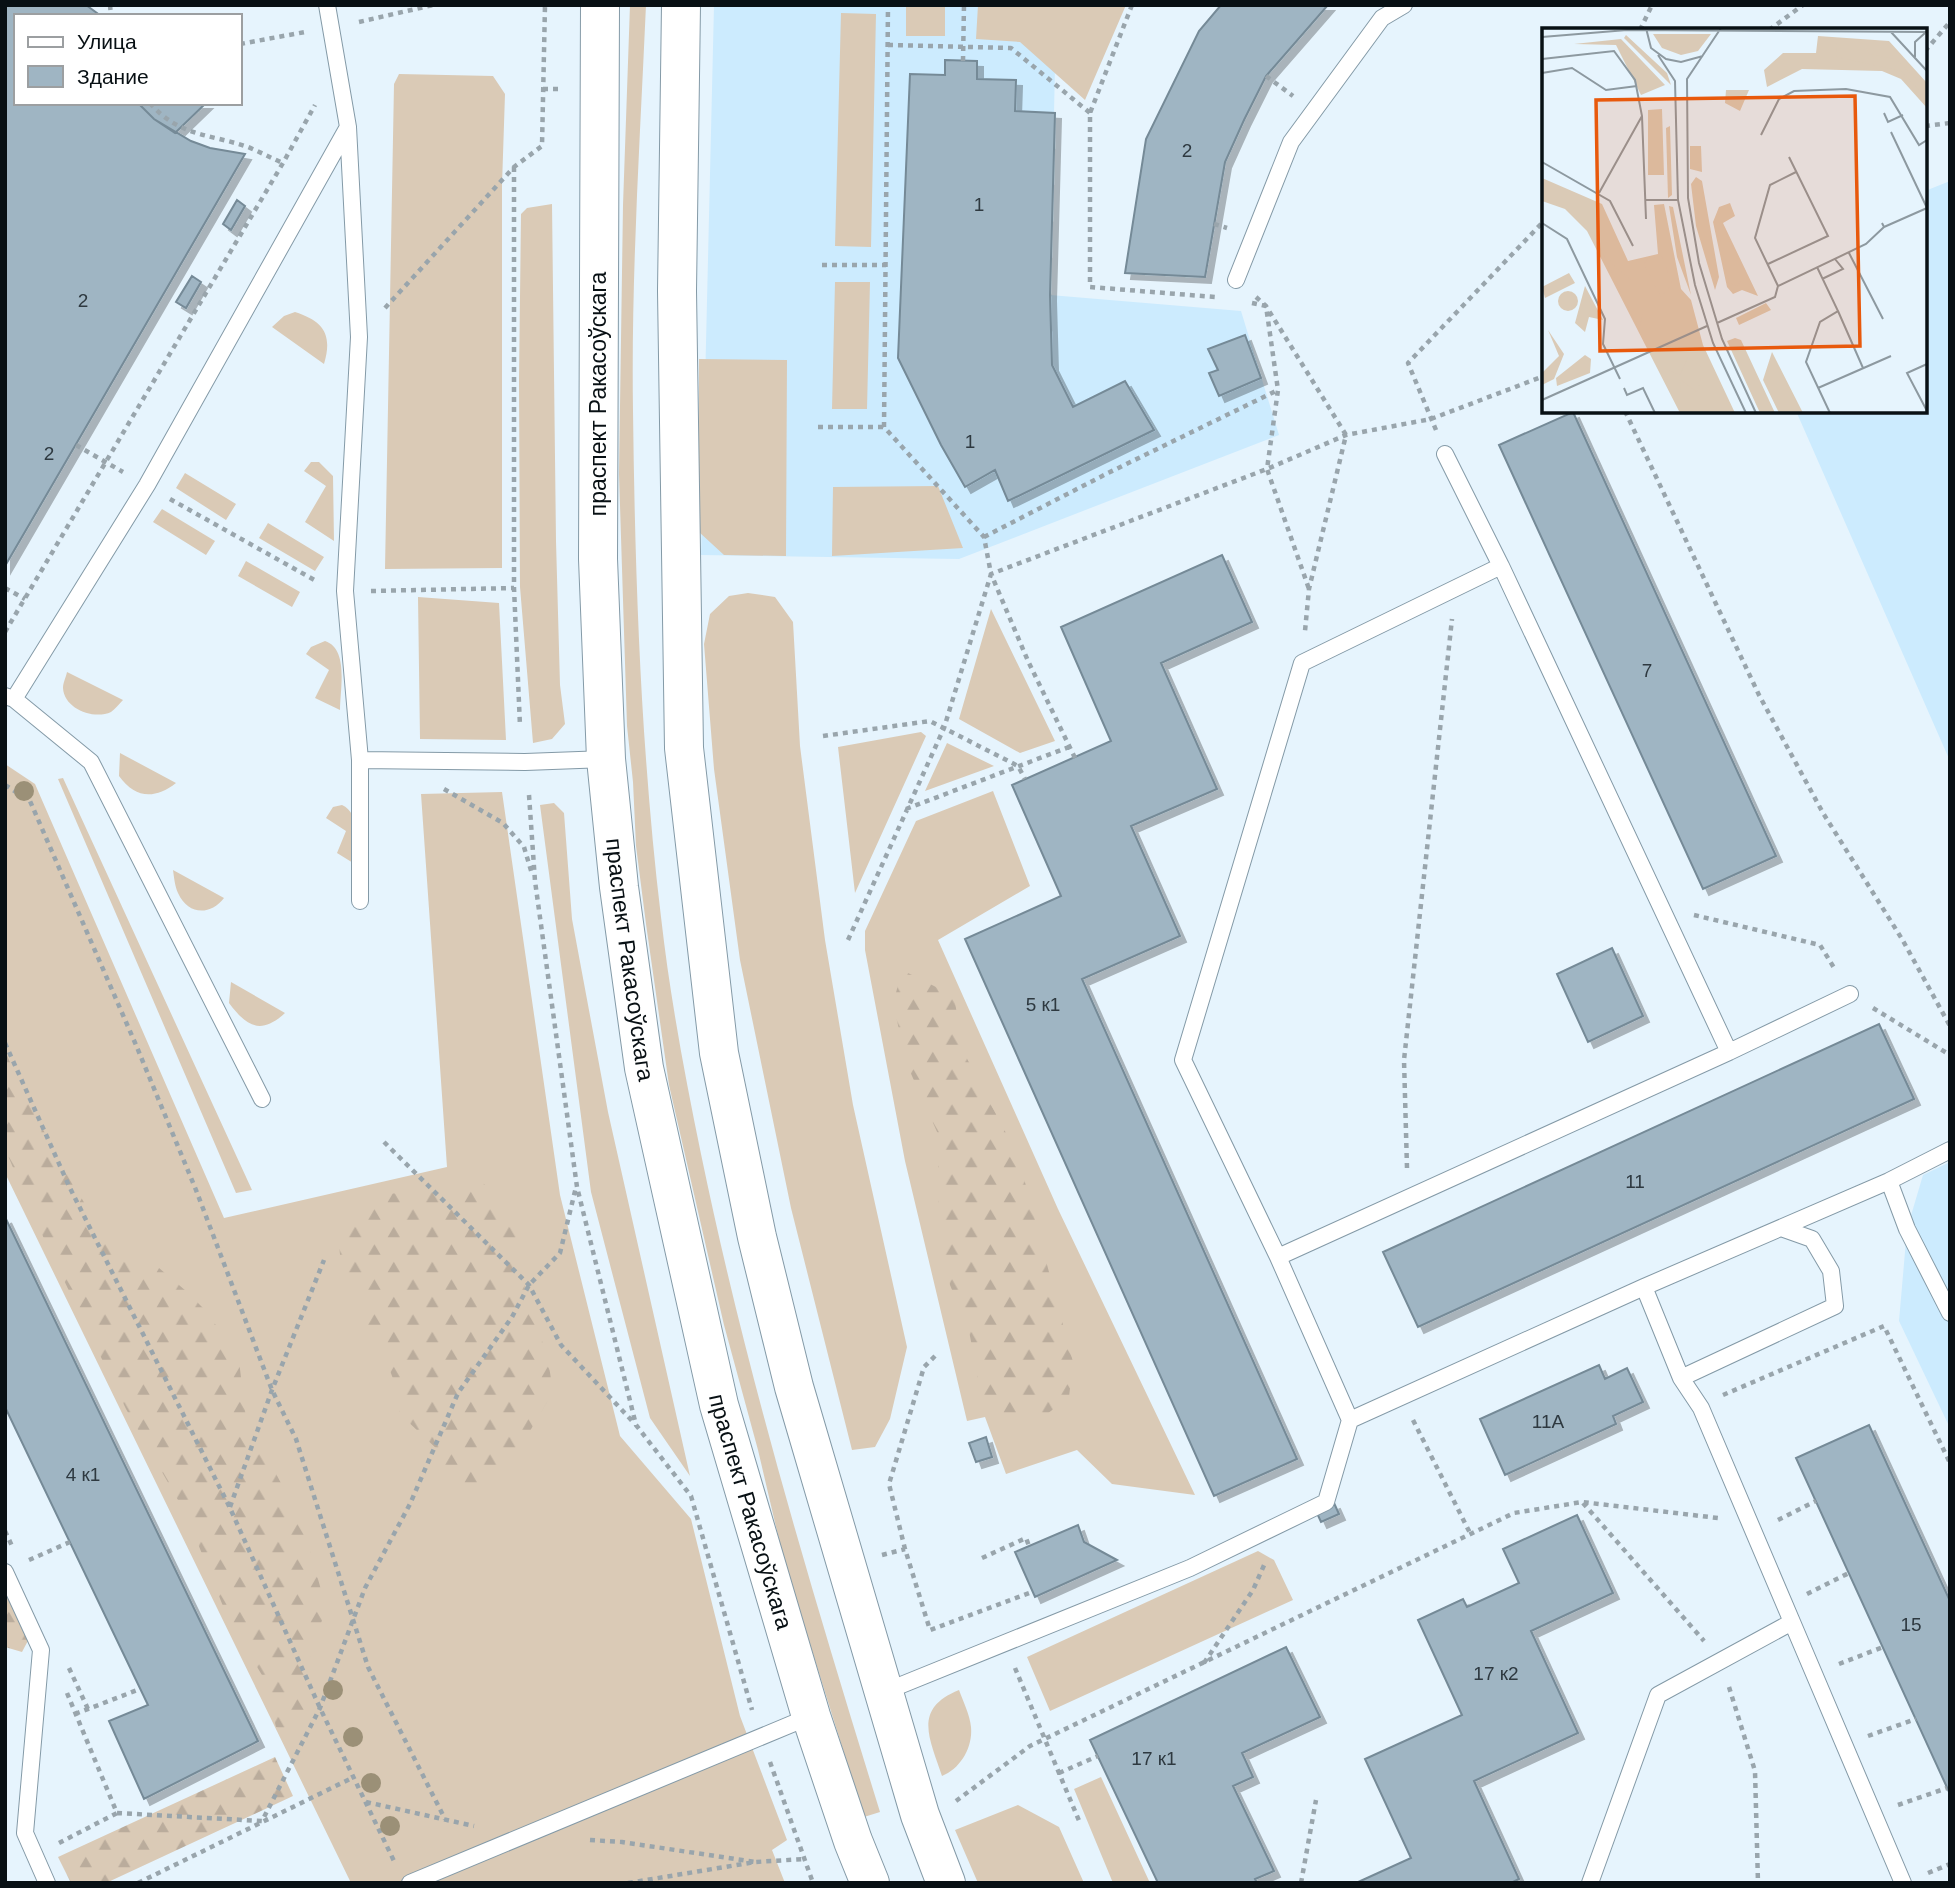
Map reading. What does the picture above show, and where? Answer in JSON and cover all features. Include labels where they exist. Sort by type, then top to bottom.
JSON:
[{"type":"main road","name":"праспект Ракасоўскага","points":[[600,5],[598,559],[606,758],[619,887],[644,1068],[719,1405],[811,1716],[870,1883]]},
{"type":"main road","points":[[681,5],[677,314],[684,748],[719,1053],[757,1237],[794,1387],[920,1815],[946,1883]]},
{"type":"lane","points":[[327,5],[348,127],[359,337],[345,591],[360,760],[360,901]]},
{"type":"lane","points":[[1236,280],[1291,142],[1382,18],[1404,5]]},
{"type":"lane","points":[[262,1099],[91,762],[10,698],[147,485],[348,127]]},
{"type":"lane","points":[[1446,454],[1730,1052]]},
{"type":"lane","points":[[884,1692],[1189,1568],[1326,1502],[1350,1420],[1278,1257],[1183,1060],[1302,663],[1501,566]]},
{"type":"lane","points":[[360,760],[525,762],[606,758]]},
{"type":"lane","points":[[1278,1257],[1730,1052],[1850,994]]},
{"type":"lane","points":[[1350,1420],[1644,1287],[1889,1181],[1950,1150]]},
{"type":"lane","points":[[1889,1181],[1907,1228],[1950,1313]]},
{"type":"lane","points":[[1681,1378],[1835,1306],[1831,1271],[1812,1239],[1781,1228]]},
{"type":"lane","points":[[1644,1287],[1681,1378],[1701,1408],[1903,1883]]},
{"type":"lane","points":[[5,1572],[41,1650],[25,1833],[47,1883]]},
{"type":"lane","points":[[1590,1883],[1658,1695],[1792,1622]]},
{"type":"lane","points":[[405,1877],[811,1716]]},
{"type":"path","points":[[348,24],[432,5]]},
{"type":"path","points":[[359,337],[514,167],[542,146],[545,5]]},
{"type":"path","points":[[888,5],[884,427],[984,537],[991,573],[1028,661],[1075,758]]},
{"type":"path","points":[[963,61],[964,5]]},
{"type":"path","points":[[1132,5],[1090,113],[1090,287],[1227,298]]},
{"type":"path","points":[[1641,28],[1652,5]]},
{"type":"path","points":[[1772,28],[1803,5]]},
{"type":"path","points":[[304,18],[308,43]]},
{"type":"path","points":[[1927,49],[1950,22]]},
{"type":"path","points":[[242,44],[306,32]]},
{"type":"path","points":[[888,45],[1011,48],[1090,113]]},
{"type":"path","points":[[5,632],[317,101]]},
{"type":"path","points":[[153,105],[181,127],[195,134],[247,147],[283,163]]},
{"type":"path","points":[[1927,126],[1950,124]]},
{"type":"path","points":[[514,167],[513,589],[520,726]]},
{"type":"path","points":[[1446,454],[1409,363],[1542,223]]},
{"type":"path","points":[[822,265],[886,265]]},
{"type":"path","points":[[1236,280],[1266,306],[1346,435],[1309,589],[1302,663]]},
{"type":"path","points":[[1240,300],[1266,306]]},
{"type":"path","points":[[1266,306],[1278,390],[1267,469],[1309,589]]},
{"type":"path","points":[[991,573],[1267,469],[1346,435],[1431,419],[1542,377]]},
{"type":"path","points":[[984,537],[1278,390]]},
{"type":"path","points":[[1626,413],[1759,695],[1822,813],[1902,939],[1950,1026]]},
{"type":"path","points":[[818,427],[884,427]]},
{"type":"path","points":[[76,445],[324,585],[345,591],[513,589]]},
{"type":"path","points":[[848,940],[944,728],[991,573]]},
{"type":"path","points":[[1407,1197],[1404,1060],[1455,587]]},
{"type":"path","points":[[5,588],[25,599]]},
{"type":"path","points":[[823,736],[930,721],[1018,766],[1025,779]]},
{"type":"path","points":[[906,809],[1069,747]]},
{"type":"path","points":[[393,759],[503,823],[524,848],[535,881]]},
{"type":"path","points":[[5,785],[30,801],[171,1130],[272,1390],[296,1439],[368,1667],[445,1819]]},
{"type":"path","points":[[529,795],[535,881],[577,1187],[636,1424]]},
{"type":"path","points":[[1661,907],[1820,945],[1850,994],[1950,1055]]},
{"type":"path","points":[[1863,1015],[1876,1010]]},
{"type":"path","points":[[5,1043],[69,1186],[230,1508],[320,1707],[405,1877]]},
{"type":"path","points":[[384,1142],[529,1284],[561,1345],[636,1424],[691,1496],[761,1735],[813,1883]]},
{"type":"path","points":[[262,1821],[320,1707],[352,1618],[410,1504],[458,1393],[512,1317],[529,1284],[560,1254],[577,1187]]},
{"type":"path","points":[[230,1508],[272,1390],[324,1260]]},
{"type":"path","points":[[1715,1399],[1884,1326],[1950,1464]]},
{"type":"path","points":[[935,1356],[924,1367],[889,1485],[930,1630],[1032,1592]]},
{"type":"path","points":[[1412,1418],[1471,1535]]},
{"type":"path","points":[[1771,1523],[1816,1501]]},
{"type":"path","points":[[1582,1502],[1721,1661],[1755,1771],[1758,1883]]},
{"type":"path","points":[[956,1801],[1030,1746],[1514,1513],[1582,1502],[1748,1521]]},
{"type":"path","points":[[1203,1664],[1253,1590],[1284,1522]]},
{"type":"path","points":[[982,1558],[1026,1538],[1029,1546]]},
{"type":"path","points":[[20,1563],[70,1542]]},
{"type":"path","points":[[1804,1596],[1849,1573]]},
{"type":"path","points":[[1835,1665],[1883,1647]]},
{"type":"path","points":[[41,1650],[55,1665],[117,1813]]},
{"type":"path","points":[[1012,1661],[1080,1823]]},
{"type":"path","points":[[75,1714],[140,1689]]},
{"type":"path","points":[[1872,1747],[1867,1736],[1916,1719]]},
{"type":"path","points":[[1059,1773],[1098,1756]]},
{"type":"path","points":[[138,1883],[354,1777]]},
{"type":"path","points":[[1898,1805],[1947,1788]]},
{"type":"path","points":[[1892,1794],[1902,1817]]},
{"type":"path","points":[[1301,1883],[1316,1800]]},
{"type":"path","points":[[35,1856],[117,1813],[262,1821]]},
{"type":"path","points":[[628,1883],[755,1862],[804,1859]]},
{"type":"path","points":[[1922,1862],[1931,1883]]},
{"type":"path","points":[[1927,1874],[1950,1864]]},
{"type":"shaded area","points":[[714,5],[1078,5],[1056,22],[1050,295],[1241,311],[1279,435],[959,559],[701,555]]},
{"type":"shaded area","points":[[1950,181],[1950,761],[1797,413],[1927,413],[1927,190]]},
{"type":"shaded area","points":[[1950,1162],[1950,1428],[1899,1321],[1907,1229],[1923,1175]]},
{"type":"green space","points":[[630,5],[646,5],[633,310],[634,474],[637,601],[648,791],[665,947],[695,1125],[739,1320],[806,1567],[880,1812],[864,1817],[784,1561],[758,1450],[724,1325],[669,1085],[646,924],[636,846],[627,726],[619,474],[623,205]]},
{"type":"green space","points":[[906,5],[945,5],[945,36],[906,36]]},
{"type":"green space","points":[[978,5],[1126,5],[1085,100],[1020,42],[976,39]]},
{"type":"green space","points":[[841,13],[876,14],[871,247],[835,246]]},
{"type":"green space","points":[[399,74],[493,76],[505,94],[502,185],[502,568],[385,569],[394,84]]},
{"type":"green space","points":[[552,204],[556,541],[560,685],[565,724],[552,739],[533,743],[520,587],[521,214],[527,208]]},
{"type":"green space","points":[[835,282],[870,282],[867,409],[832,409]]},
{"type":"green space","points":[[295,312],[313,320],[323,330],[327,344],[324,364],[272,327],[284,316]]},
{"type":"green space","points":[[699,359],[787,360],[786,556],[724,555],[699,532]]},
{"type":"green space","points":[[311,462],[319,462],[333,476],[334,541],[305,522],[326,486],[304,471]]},
{"type":"green space","points":[[185,473],[236,504],[226,520],[176,488]]},
{"type":"green space","points":[[938,486],[963,548],[832,556],[833,487]]},
{"type":"green space","points":[[162,509],[215,541],[206,555],[153,522]]},
{"type":"green space","points":[[268,523],[324,557],[315,571],[259,538]]},
{"type":"green space","points":[[246,561],[300,592],[292,607],[238,576]]},
{"type":"green space","points":[[748,593],[775,597],[793,622],[800,746],[825,940],[853,1105],[907,1347],[890,1419],[875,1447],[852,1450],[791,1208],[740,960],[714,769],[704,644],[710,614],[729,596]]},
{"type":"green space","points":[[418,597],[499,603],[506,740],[420,739]]},
{"type":"green space","points":[[991,609],[1055,741],[1020,753],[959,719]]},
{"type":"green space","points":[[325,641],[333,645],[340,661],[340,710],[315,698],[329,670],[306,654],[311,647]]},
{"type":"green space","points":[[67,672],[123,700],[111,712],[104,714],[81,711],[69,702],[65,695],[63,686]]},
{"type":"green space","points":[[921,732],[926,736],[855,893],[838,747]]},
{"type":"green space","points":[[947,743],[994,766],[925,791]]},
{"type":"green space","points":[[120,753],[176,783],[153,794],[132,789],[119,776]]},
{"type":"green space","points":[[5,764],[35,784],[224,1218],[447,1167],[421,794],[502,792],[560,1195],[620,1436],[691,1519],[740,1716],[787,1840],[772,1850],[785,1883],[351,1883],[5,1173]]},
{"type":"green space","points":[[63,778],[252,1190],[236,1193],[58,779]]},
{"type":"green space","points":[[993,791],[1030,886],[938,940],[1058,1209],[1195,1495],[1112,1484],[1077,1450],[1006,1474],[985,1417],[967,1421],[905,1161],[865,950],[865,931],[916,821]]},
{"type":"green space","points":[[554,803],[564,813],[572,919],[608,1112],[690,1476],[650,1418],[591,1192],[540,805]]},
{"type":"green space","points":[[342,805],[348,809],[355,823],[358,866],[337,853],[346,831],[326,818],[333,807]]},
{"type":"green space","points":[[173,870],[224,898],[206,910],[199,911],[187,906],[178,893]]},
{"type":"green space","points":[[902,970],[954,996],[963,1051],[1018,1156],[1073,1362],[1069,1397],[1047,1414],[1008,1417],[977,1395],[977,1373],[969,1331],[950,1285],[939,1233],[938,1134],[908,1067],[893,1004]]},
{"type":"green space","points":[[231,982],[285,1013],[269,1024],[261,1026],[248,1023],[229,1003]]},
{"type":"green space","points":[[5,1051],[28,1103],[104,1238],[159,1268],[186,1291],[208,1313],[239,1361],[246,1418],[289,1498],[307,1539],[326,1608],[303,1679],[315,1706],[310,1722],[294,1734],[276,1727],[265,1680],[229,1621],[186,1514],[126,1409],[45,1241],[5,1149]]},
{"type":"green space","points":[[481,1181],[497,1197],[518,1235],[526,1303],[547,1353],[553,1392],[527,1436],[525,1452],[480,1490],[462,1490],[440,1477],[439,1451],[401,1415],[395,1398],[395,1384],[386,1360],[370,1341],[365,1301],[341,1263],[338,1237],[351,1212],[374,1194],[450,1192]]},
{"type":"green space","points":[[1258,1551],[1274,1560],[1293,1600],[1050,1711],[1027,1657]]},
{"type":"green space","points":[[5,1582],[31,1635],[22,1652],[5,1647]]},
{"type":"green space","points":[[959,1690],[970,1722],[970,1743],[960,1763],[942,1776],[928,1726],[935,1706]]},
{"type":"green space","points":[[275,1757],[293,1796],[106,1883],[71,1883],[58,1857]]},
{"type":"green space","points":[[1101,1777],[1150,1883],[1113,1883],[1074,1789]]},
{"type":"green space","points":[[1018,1805],[1059,1827],[1084,1883],[978,1883],[955,1830]]},
{"type":"building","points":[[5,5],[86,5],[98,14],[14,14],[14,105],[140,105],[154,119],[191,141],[210,148],[245,154],[5,566]]},
{"type":"building","points":[[1221,5],[1328,5],[1266,76],[1225,162],[1205,277],[1125,273],[1146,139],[1199,31]]},
{"type":"building","points":[[945,60],[977,61],[977,79],[1016,80],[1015,111],[1055,113],[1050,295],[1052,365],[1073,407],[1125,381],[1154,430],[1008,501],[995,470],[965,487],[898,358],[910,74],[945,75]]},
{"type":"building","points":[[140,105],[204,105],[175,133],[154,119]]},
{"type":"building","points":[[237,200],[245,206],[231,230],[223,224]]},
{"type":"building","points":[[192,276],[201,282],[186,308],[176,302]]},
{"type":"building","points":[[1245,335],[1261,378],[1219,396],[1209,373],[1218,370],[1208,349]]},
{"type":"building","points":[[1573,413],[1776,856],[1703,889],[1499,445]]},
{"type":"building","points":[[1222,555],[1252,622],[1161,663],[1217,789],[1131,826],[1180,936],[1082,979],[1297,1459],[1214,1496],[965,939],[1061,896],[1012,785],[1111,741],[1061,627]]},
{"type":"building","points":[[1612,948],[1643,1016],[1588,1042],[1557,974]]},
{"type":"building","points":[[1879,1024],[1914,1099],[1418,1327],[1383,1252]]},
{"type":"building","points":[[5,1217],[258,1741],[144,1799],[109,1721],[148,1705],[5,1407]]},
{"type":"building","points":[[1599,1365],[1605,1379],[1627,1368],[1643,1402],[1613,1416],[1616,1424],[1505,1475],[1480,1419]]},
{"type":"building","points":[[1869,1425],[1950,1601],[1950,1794],[1796,1458]]},
{"type":"building","points":[[986,1437],[992,1457],[976,1462],[969,1443]]},
{"type":"building","points":[[1334,1503],[1339,1514],[1321,1522],[1316,1511]]},
{"type":"building","points":[[1577,1515],[1613,1593],[1531,1631],[1578,1733],[1474,1781],[1519,1879],[1511,1883],[1356,1883],[1411,1858],[1365,1759],[1462,1715],[1418,1620],[1463,1599],[1467,1607],[1519,1583],[1503,1549]]},
{"type":"building","points":[[1078,1525],[1084,1542],[1117,1560],[1035,1597],[1015,1552]]},
{"type":"building","points":[[1286,1647],[1320,1717],[1242,1753],[1253,1777],[1233,1786],[1274,1871],[1255,1879],[1257,1883],[1158,1883],[1090,1740]]}]
